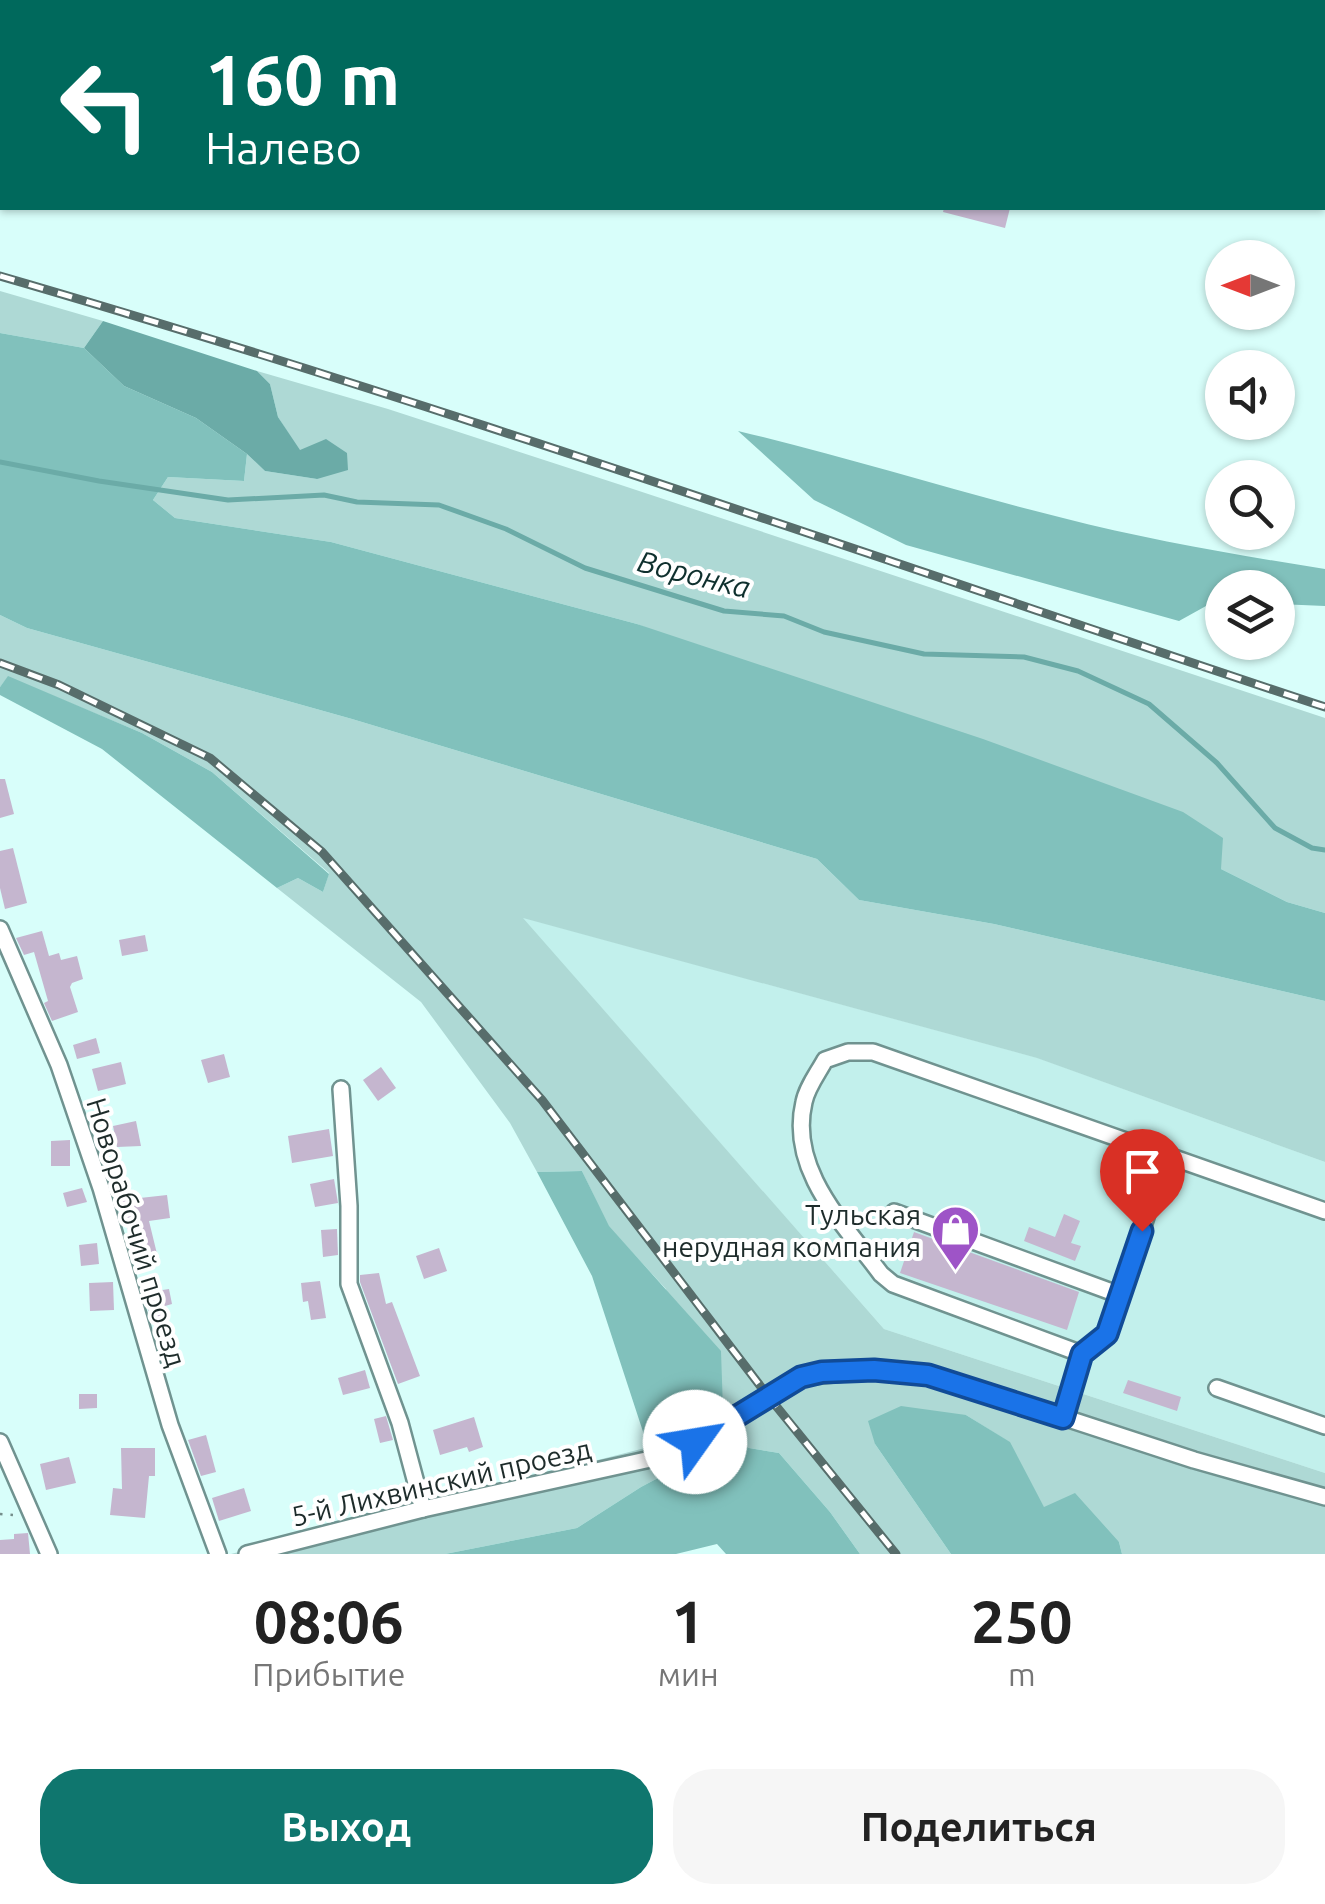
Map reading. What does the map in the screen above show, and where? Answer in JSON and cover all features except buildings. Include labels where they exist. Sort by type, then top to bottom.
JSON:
[{"type":"street","name":"Новорабочий проезд","points":[[0,929],[65,1083],[101,1188],[170,1425],[218,1554]]},
{"type":"street","points":[[1082,1354],[908,1291],[881,1274],[818,1188],[804,1158],[804,1100],[825,1060],[848,1052],[873,1052],[1325,1211]]},
{"type":"street","points":[[341,1089],[349,1206],[349,1284],[400,1423],[423,1509]]},
{"type":"street","points":[[1063,1418],[1082,1354],[1107,1334],[1152,1200]]},
{"type":"street","points":[[894,1212],[1120,1295]]},
{"type":"street","name":"5-й Лихвинский проезд","points":[[247,1554],[423,1509],[646,1460],[695,1442],[801,1377],[822,1372],[874,1370],[928,1375],[1194,1460],[1325,1497]]},
{"type":"street","points":[[1218,1388],[1325,1426]]},
{"type":"street","points":[[0,1442],[49,1554]]},
{"type":"shaded area","points":[[0,291],[103,321],[84,348],[0,333]]},
{"type":"shaded area","points":[[103,321],[257,371],[270,384],[278,417],[300,450],[326,439],[347,453],[348,470],[317,479],[265,471],[196,418],[124,386],[84,348]]},
{"type":"shaded area","points":[[0,333],[84,348],[124,386],[196,418],[247,454],[244,481],[168,477],[153,500],[175,518],[331,542],[637,624],[983,739],[1183,812],[1223,838],[1221,869],[1287,902],[1325,913],[1325,1001],[994,924],[859,900],[817,859],[352,719],[27,628],[0,615]]},
{"type":"shaded area","points":[[257,371],[388,409],[1325,718],[1325,913],[1287,902],[1221,869],[637,624],[331,542],[175,518],[153,500],[168,477],[244,481],[247,454],[265,471],[317,479],[278,417],[270,384]]},
{"type":"shaded area","points":[[738,431],[1095,526],[1205,550],[1325,569],[1325,606],[1295,605],[1295,570],[1205,570],[1205,607],[1179,621],[906,545],[814,500]]},
{"type":"shaded area","points":[[0,615],[27,628],[352,719],[817,859],[859,900],[994,924],[1325,1001],[1325,1162],[1037,1058],[523,918],[884,1329],[1325,1473],[1325,1554],[1122,1554],[1119,1542],[1044,1508],[1009,1442],[966,1415],[875,1444],[951,1554],[860,1554],[779,1453],[737,1446],[692,1460],[577,1528],[445,1554],[231,1554],[684,1438],[666,1289],[608,1226],[582,1171],[537,1172],[510,1123],[421,1002],[277,888],[298,878],[323,892],[329,873],[212,772],[142,733],[8,677],[0,687]]},
{"type":"shaded area","points":[[8,676],[142,733],[212,772],[329,874],[323,892],[298,878],[277,888],[102,749],[0,695],[0,687]]},
{"type":"shaded area","points":[[521,917],[1038,1058],[1325,1162],[1325,1473],[884,1329]]},
{"type":"shaded area","points":[[582,1171],[609,1226],[721,1351],[723,1410],[684,1438],[648,1447],[592,1276],[537,1172]]},
{"type":"shaded area","points":[[901,1406],[966,1415],[1010,1442],[1044,1507],[1075,1493],[1119,1542],[1122,1554],[951,1554],[875,1444],[868,1421]]},
{"type":"shaded area","points":[[737,1446],[779,1453],[860,1554],[726,1554],[717,1544],[676,1554],[445,1554],[577,1528],[692,1460]]},
{"type":"waterway","name":"Воронка","points":[[0,462],[228,500],[324,495],[357,502],[439,505],[506,529],[585,568],[724,611],[784,616],[824,632],[924,654],[1024,657],[1078,671],[1149,704],[1217,763],[1275,828],[1312,848],[1325,850]]},
{"type":"railway","points":[[0,276],[333,377],[1325,707]]},
{"type":"railway","points":[[0,663],[59,685],[210,758],[322,852],[542,1100],[768,1396],[896,1554]]},
{"type":"place","name":"Тульская нерудная компания","points":[[956,1272]]},
{"type":"route","points":[[695,1442],[801,1377],[822,1372],[874,1370],[928,1375],[1063,1418],[1082,1354],[1107,1334],[1142,1231]]}]
